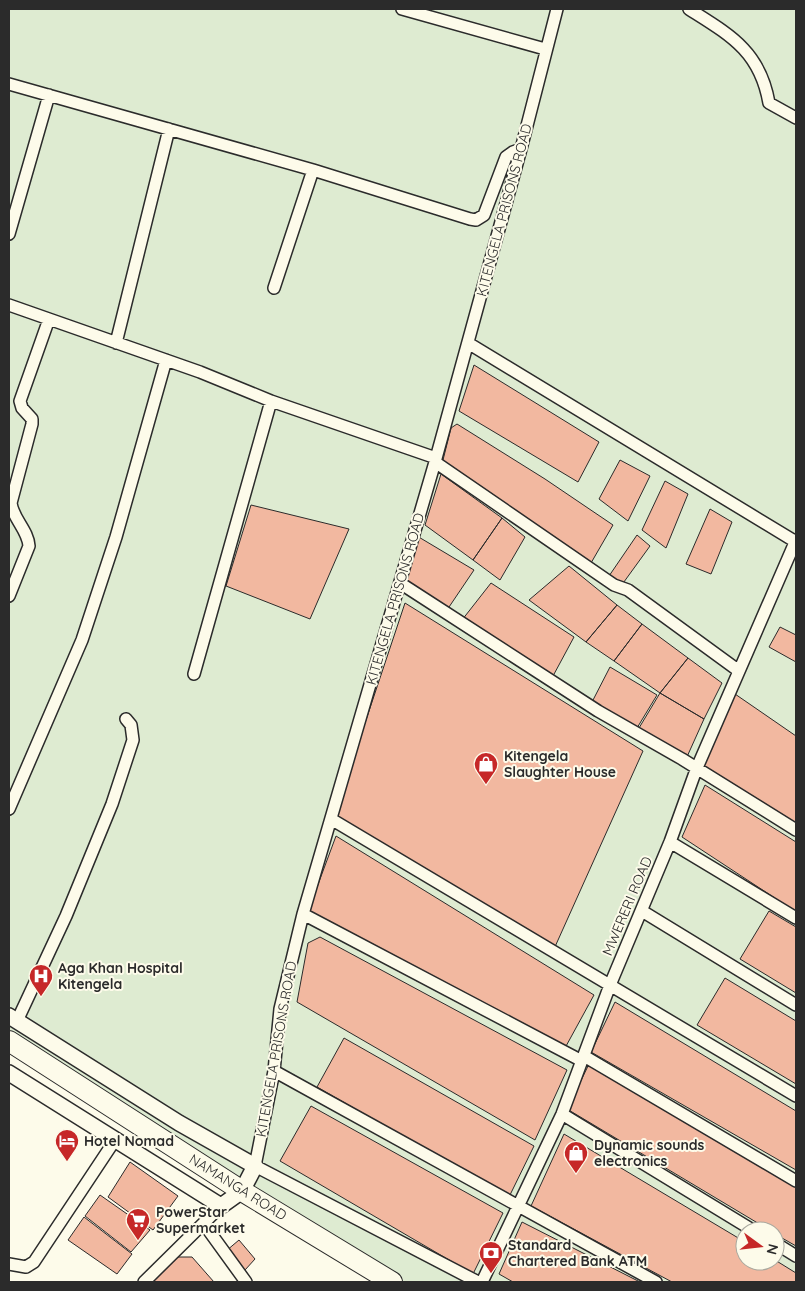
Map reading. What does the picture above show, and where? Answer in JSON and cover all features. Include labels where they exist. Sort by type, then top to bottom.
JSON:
[{"type":"highway","name":"NAMANGA ROAD","points":[[9,1041],[242,1191],[392,1282]]},
{"type":"street","points":[[402,9],[545,49]]},
{"type":"street","name":"KITENGELA PRISONS ROAD","points":[[242,1191],[255,1166],[274,1071],[280,1010],[303,914],[468,343],[557,9]]},
{"type":"street","points":[[689,9],[734,37],[742,45],[765,80],[769,103],[796,118]]},
{"type":"street","points":[[9,84],[313,170],[476,220],[481,218],[488,209],[506,157],[521,149]]},
{"type":"street","points":[[9,234],[49,96]]},
{"type":"street","points":[[116,343],[169,129]]},
{"type":"street","points":[[274,288],[313,170]]},
{"type":"street","points":[[9,305],[166,360],[271,402],[435,460],[614,585],[628,590],[739,671]]},
{"type":"street","points":[[9,596],[29,546],[28,538],[12,512],[11,503],[32,424],[30,414],[22,408],[20,401],[49,320]]},
{"type":"street","points":[[468,343],[796,541]]},
{"type":"street","points":[[9,809],[82,640],[116,537],[166,360]]},
{"type":"street","points":[[194,674],[271,402]]},
{"type":"street","name":"MWERERI ROAD","points":[[480,1282],[562,1114],[610,985],[670,842],[696,770],[796,541]]},
{"type":"street","points":[[400,583],[598,711],[796,830]]},
{"type":"street","points":[[126,719],[131,725],[133,740],[112,804],[66,916],[13,1019],[179,1123],[255,1166],[480,1282]]},
{"type":"street","points":[[331,819],[796,1096]]},
{"type":"street","points":[[670,842],[796,918]]},
{"type":"street","points":[[642,911],[796,1006]]},
{"type":"street","points":[[303,914],[583,1059],[796,1181]]},
{"type":"street","points":[[274,1071],[656,1282]]},
{"type":"street","points":[[9,1073],[221,1206]]},
{"type":"street","points":[[562,1114],[738,1221]]},
{"type":"street","points":[[9,1264],[26,1267],[34,1262],[115,1140]]},
{"type":"street","points":[[144,1282],[221,1206],[242,1191]]},
{"type":"street","points":[[204,1224],[246,1282]]},
{"type":"street","points":[[785,1250],[796,1256]]},
{"type":"green space","points":[[9,9],[796,9],[796,1282],[392,1282],[9,1040]]},
{"type":"building","points":[[474,365],[599,442],[578,482],[459,411]]},
{"type":"building","points":[[457,424],[545,479],[613,525],[591,563],[442,464],[451,428]]},
{"type":"building","points":[[620,460],[650,476],[628,521],[599,499]]},
{"type":"building","points":[[441,474],[502,518],[473,560],[425,525]]},
{"type":"building","points":[[665,481],[688,494],[666,548],[642,530]]},
{"type":"building","points":[[251,505],[349,529],[310,619],[226,586]]},
{"type":"building","points":[[710,509],[732,522],[711,574],[686,564]]},
{"type":"building","points":[[502,518],[525,537],[500,580],[473,560]]},
{"type":"building","points":[[637,535],[650,546],[621,586],[609,576]]},
{"type":"building","points":[[417,536],[474,570],[447,610],[403,583]]},
{"type":"building","points":[[569,566],[617,605],[586,642],[529,600]]},
{"type":"building","points":[[491,583],[574,637],[553,676],[462,620]]},
{"type":"building","name":"Kitengela Slaughter House","points":[[405,603],[643,751],[554,949],[333,819]]},
{"type":"building","points":[[617,605],[642,624],[614,661],[586,642]]},
{"type":"building","points":[[642,624],[688,658],[660,693],[614,661]]},
{"type":"building","points":[[780,627],[796,635],[796,662],[769,647]]},
{"type":"building","points":[[688,658],[722,683],[704,719],[660,693]]},
{"type":"building","points":[[610,667],[657,695],[637,728],[592,702]]},
{"type":"building","points":[[660,693],[704,719],[686,759],[639,728]]},
{"type":"building","points":[[735,694],[796,736],[796,826],[703,767]]},
{"type":"building","points":[[705,785],[796,842],[796,912],[682,837]]},
{"type":"building","points":[[336,836],[594,995],[565,1048],[307,914]]},
{"type":"building","points":[[769,911],[796,927],[796,993],[740,959]]},
{"type":"building","points":[[320,937],[567,1070],[535,1140],[297,1002],[308,943]]},
{"type":"building","points":[[725,978],[796,1021],[796,1084],[697,1025]]},
{"type":"building","points":[[615,1002],[796,1111],[796,1170],[591,1052]]},
{"type":"building","points":[[344,1038],[534,1146],[509,1197],[317,1087]]},
{"type":"building","points":[[590,1062],[796,1184],[796,1246],[785,1240],[785,1221],[754,1221],[567,1109]]},
{"type":"building","points":[[311,1106],[503,1213],[473,1274],[280,1161]]},
{"type":"building","points":[[564,1134],[735,1236],[735,1271],[785,1271],[785,1266],[796,1273],[796,1282],[672,1282],[531,1206]]},
{"type":"building","points":[[130,1162],[178,1196],[153,1230],[108,1197]]},
{"type":"building","points":[[100,1195],[150,1230],[131,1252],[85,1216]]},
{"type":"building","points":[[84,1217],[132,1254],[117,1274],[68,1240]]},
{"type":"building","points":[[522,1222],[640,1282],[513,1282],[499,1274]]},
{"type":"building","points":[[239,1240],[255,1259],[245,1270],[226,1251]]},
{"type":"building","points":[[177,1257],[192,1257],[214,1282],[151,1282]]},
{"type":"place","name":"Kitengela Slaughter House","points":[[486,785]]},
{"type":"place","name":"Aga Khan Hospital Kitengela","points":[[41,997]]},
{"type":"place","name":"Hotel Nomad","points":[[67,1162]]},
{"type":"place","name":"Dynamic sounds electronics","points":[[576,1174]]},
{"type":"place","name":"PowerStar Supermarket","points":[[138,1241]]},
{"type":"place","name":"Standard Chartered Bank ATM","points":[[491,1274]]}]
